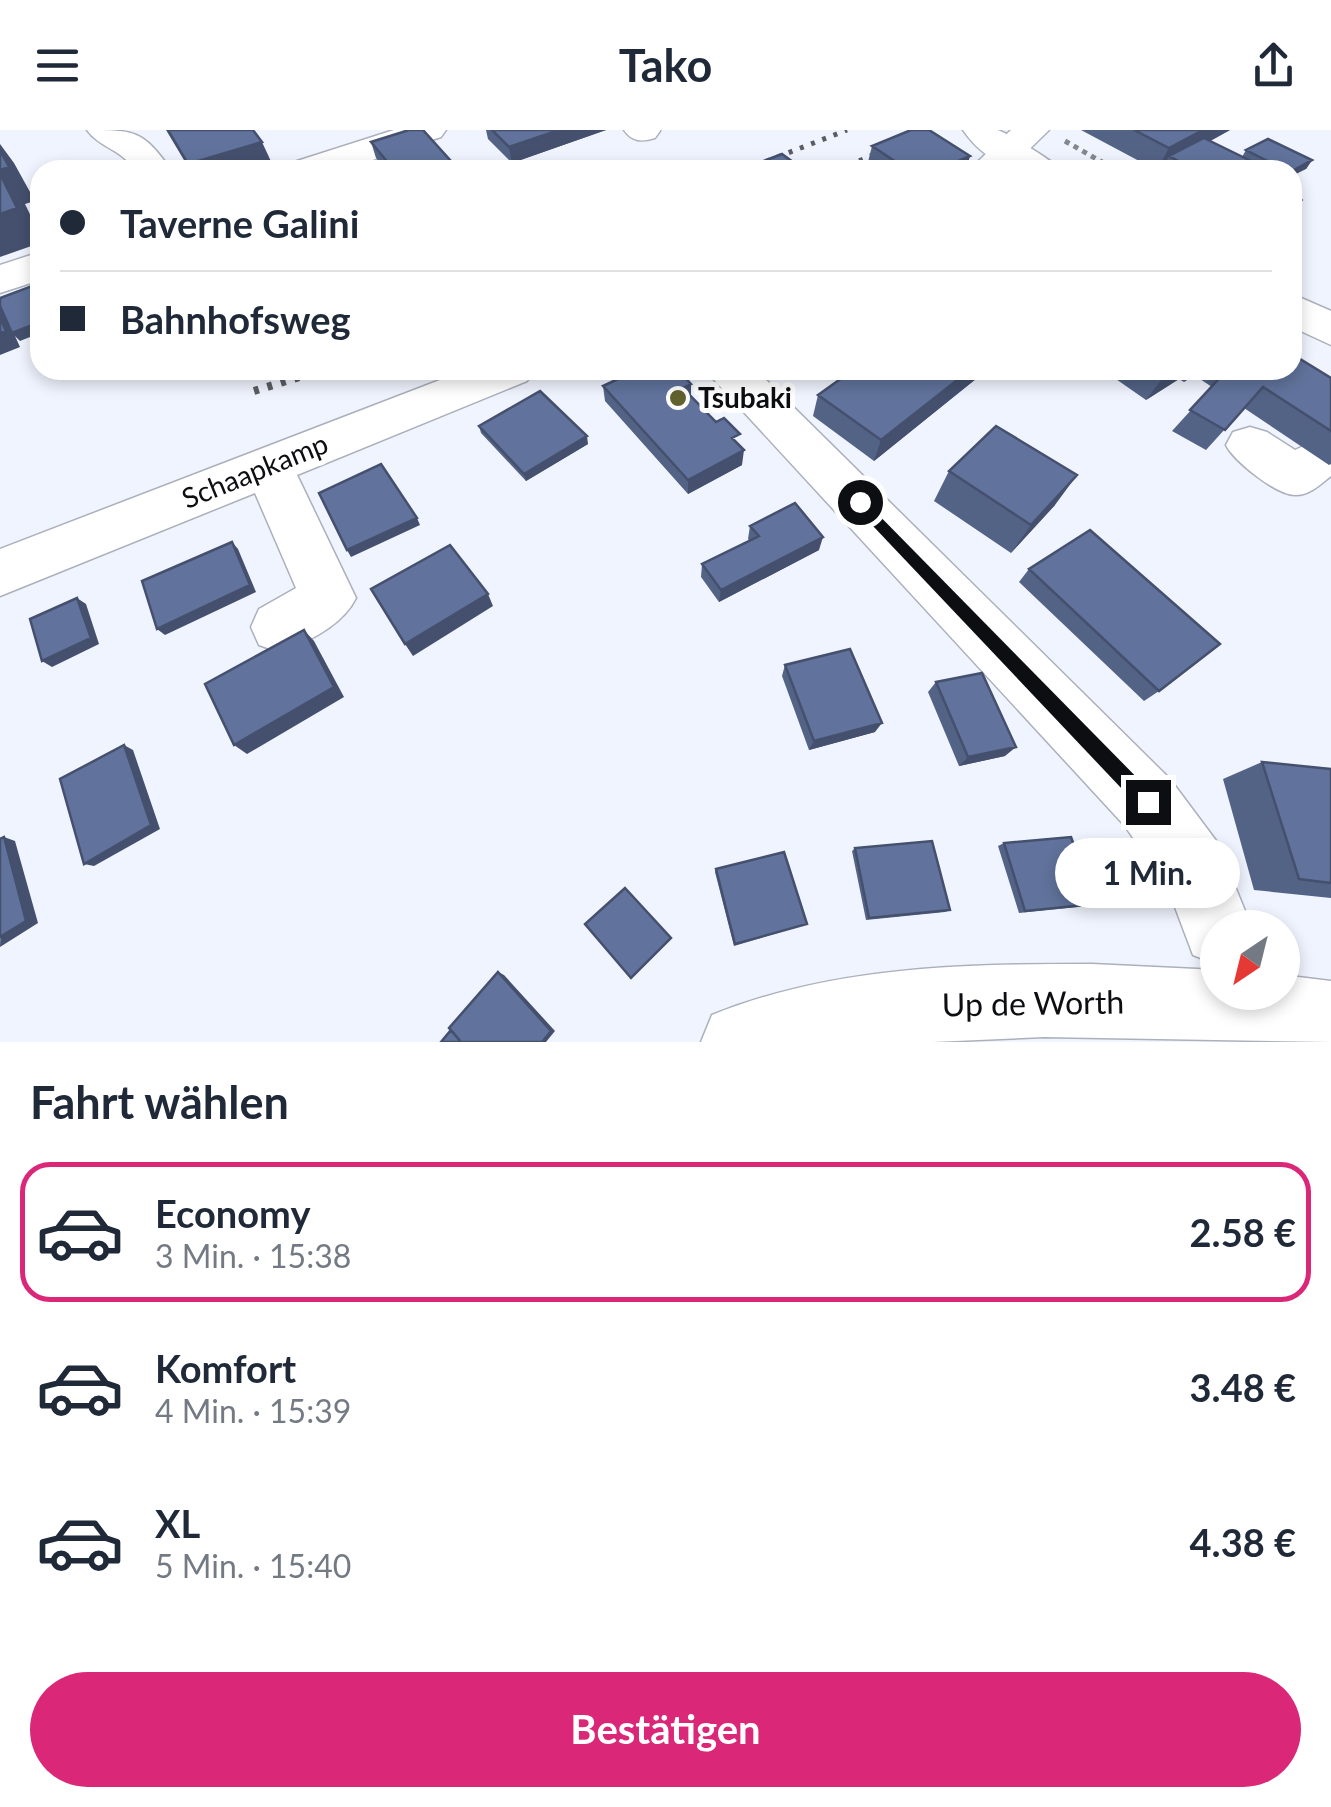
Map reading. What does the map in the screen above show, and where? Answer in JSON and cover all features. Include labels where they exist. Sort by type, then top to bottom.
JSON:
[{"type":"street","points":[[104,130],[138,148],[147,160]]},
{"type":"street","points":[[341,160],[429,130]]},
{"type":"street","points":[[980,130],[1023,148]]},
{"type":"street","points":[[0,280],[30,269]]},
{"type":"street","points":[[1302,314],[1331,330]]},
{"type":"street","name":"Schaapkamp","points":[[0,573],[486,380]]},
{"type":"street","points":[[738,380],[1148,802],[1193,866],[1210,910]]},
{"type":"street","points":[[1250,444],[1296,476],[1319,458]]},
{"type":"street","points":[[268,466],[328,598],[278,627]]},
{"type":"street","name":"Up de Worth","points":[[739,1042],[782,1025],[867,1010],[1025,1000],[1200,999]]},
{"type":"street","name":"Up de Worth","points":[[1291,1010],[1331,1018]]},
{"type":"path","points":[[1023,148],[1074,160]]},
{"type":"building","points":[[168,130],[253,130],[262,142],[201,160],[186,160]]},
{"type":"building","points":[[409,130],[423,130],[450,160],[386,160],[371,142]]},
{"type":"building","points":[[492,130],[559,130],[509,147]]},
{"type":"building","points":[[911,130],[929,130],[970,156],[961,160],[893,160],[872,146]]},
{"type":"building","points":[[1134,130],[1203,130],[1169,148]]},
{"type":"building","points":[[1204,138],[1249,160],[1176,160],[1169,156]]},
{"type":"building","points":[[1268,139],[1312,160],[1302,166],[1302,160],[1266,160],[1246,150]]},
{"type":"building","points":[[0,150],[9,167],[0,170]]},
{"type":"building","points":[[782,154],[790,160],[766,160]]},
{"type":"building","points":[[0,174],[17,208],[0,214]]},
{"type":"building","points":[[30,287],[30,326],[12,333],[0,298]]},
{"type":"building","points":[[1302,360],[1331,378],[1331,431],[1263,387],[1225,430],[1190,410],[1218,380],[1302,380]]},
{"type":"building","points":[[616,380],[687,380],[691,384],[683,388],[716,422],[724,418],[740,434],[732,438],[744,450],[688,480],[603,386]]},
{"type":"building","points":[[839,380],[957,380],[881,440],[818,395]]},
{"type":"building","points":[[540,391],[587,436],[524,474],[479,426]]},
{"type":"building","points":[[996,426],[1077,475],[1031,525],[949,471]]},
{"type":"building","points":[[381,464],[417,518],[347,550],[319,493]]},
{"type":"building","points":[[795,503],[823,537],[721,590],[702,564],[759,536],[750,526]]},
{"type":"building","points":[[1090,530],[1220,644],[1159,691],[1029,569]]},
{"type":"building","points":[[232,542],[250,585],[157,629],[142,581]]},
{"type":"building","points":[[450,545],[488,594],[405,644],[371,589]]},
{"type":"building","points":[[77,598],[91,638],[42,661],[30,619]]},
{"type":"building","points":[[304,630],[334,687],[234,745],[205,684]]},
{"type":"building","points":[[850,649],[882,723],[814,741],[785,665]]},
{"type":"building","points":[[982,673],[1016,747],[968,757],[936,682]]},
{"type":"building","points":[[124,745],[151,825],[84,864],[60,779]]},
{"type":"building","points":[[1262,762],[1331,769],[1331,883],[1299,879]]},
{"type":"building","points":[[4,837],[26,921],[0,937],[0,839]]},
{"type":"building","points":[[1071,837],[1095,904],[1025,911],[1004,843]]},
{"type":"building","points":[[932,841],[950,910],[869,918],[855,848]]},
{"type":"building","points":[[784,852],[807,924],[735,944],[716,869]]},
{"type":"building","points":[[625,888],[671,938],[631,978],[585,924]]},
{"type":"building","points":[[498,972],[551,1031],[542,1042],[461,1042],[449,1028]]},
{"type":"building","points":[[451,1030],[461,1042],[441,1042]]},
{"type":"railway","points":[[770,160],[847,130]]},
{"type":"railway","points":[[861,160],[933,130]]},
{"type":"railway","points":[[254,391],[290,380]]},
{"type":"place","name":"Tsubaki","points":[[678,398]]},
{"type":"route","points":[[860,502],[1148,802]]}]
